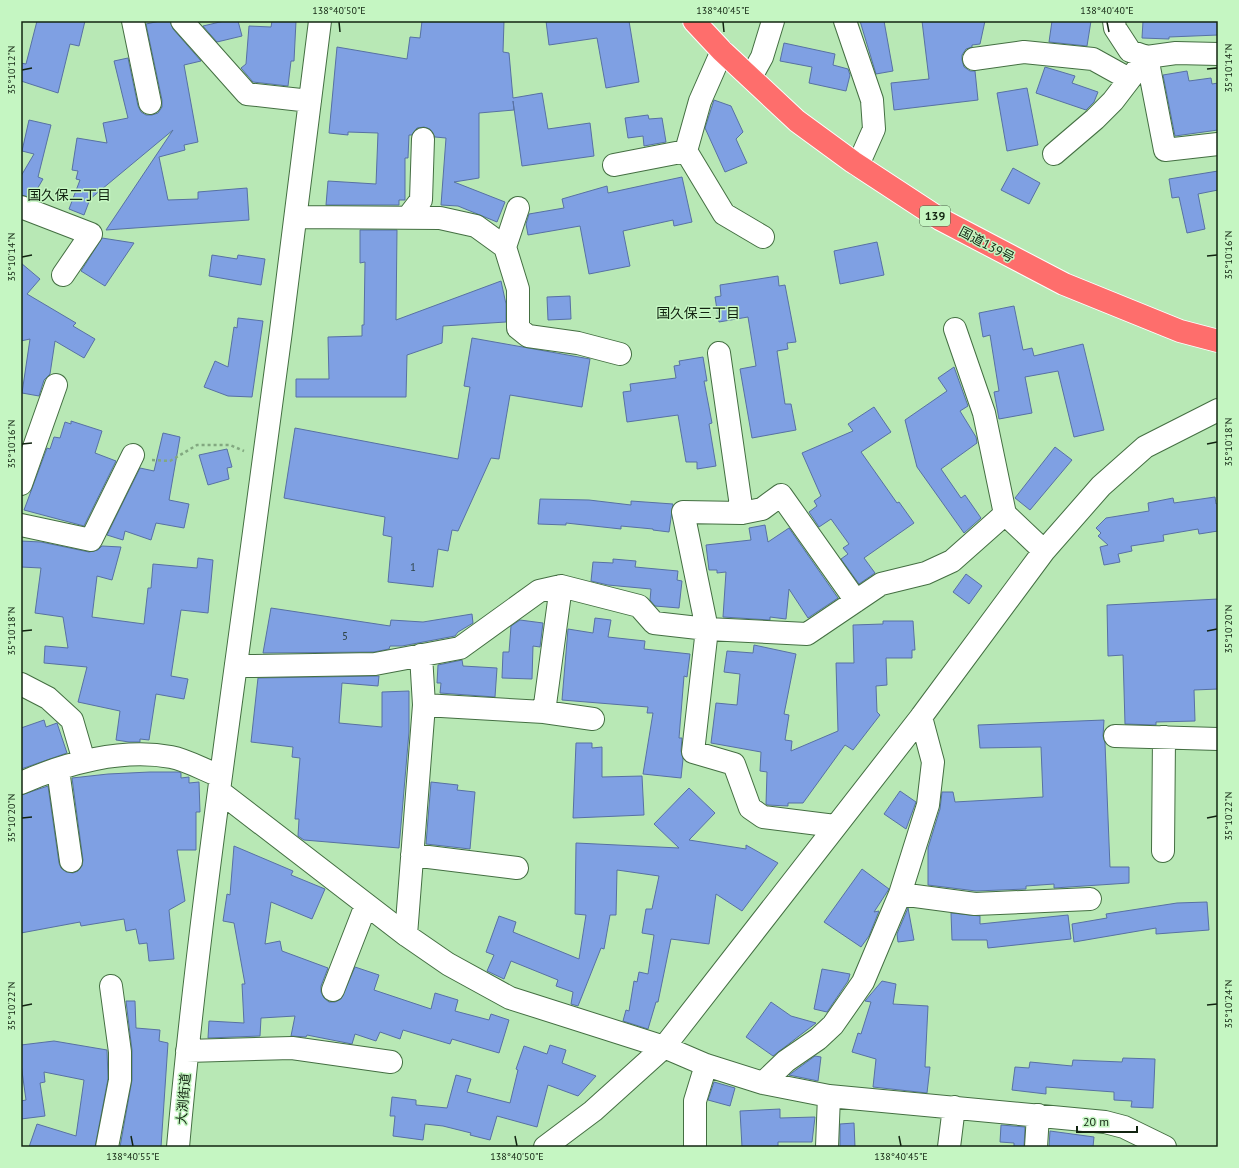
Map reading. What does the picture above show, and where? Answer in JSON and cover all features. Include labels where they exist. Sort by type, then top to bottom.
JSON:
[{"type":"highway","name":"国道139号","points":[[694,21],[722,51],[797,121],[858,166],[940,219],[1064,284],[1180,331],[1218,341]]},
{"type":"street","points":[[133,21],[150,103]]},
{"type":"street","points":[[182,21],[190,32],[246,94],[310,101]]},
{"type":"street","name":"大渕街道","points":[[178,1147],[187,1051],[219,784],[296,217],[320,21]]},
{"type":"street","points":[[751,77],[762,57],[773,21]]},
{"type":"street","points":[[845,21],[872,100],[874,128],[858,166]]},
{"type":"street","points":[[1114,21],[1115,28],[1130,51],[1147,57],[1176,52],[1218,54]]},
{"type":"street","points":[[722,51],[700,101],[686,151],[724,214],[763,237]]},
{"type":"street","points":[[974,60],[1024,52],[1093,59],[1129,79]]},
{"type":"street","points":[[1054,154],[1095,119],[1113,101],[1147,57]]},
{"type":"street","points":[[1147,57],[1165,150],[1218,144]]},
{"type":"street","points":[[408,216],[421,200],[423,139]]},
{"type":"street","points":[[614,165],[686,151]]},
{"type":"street","points":[[21,207],[90,234],[63,276]]},
{"type":"street","points":[[518,208],[505,247],[518,289],[518,328],[528,336],[578,343],[620,354]]},
{"type":"street","points":[[296,217],[408,216],[440,218],[476,226],[505,247]]},
{"type":"street","points":[[955,329],[984,413],[1005,514],[1044,551]]},
{"type":"street","points":[[719,353],[742,513]]},
{"type":"street","points":[[21,484],[56,385]]},
{"type":"street","points":[[545,1147],[593,1111],[664,1047],[921,717],[1044,551],[1101,486],[1145,446],[1218,410]]},
{"type":"street","points":[[21,525],[92,540],[133,455]]},
{"type":"street","points":[[835,826],[763,817],[750,808],[734,764],[693,752],[707,629],[683,512],[742,513],[762,509],[781,495],[856,601]]},
{"type":"street","points":[[236,664],[253,666],[375,664],[460,648],[539,591],[561,586],[639,606],[654,623],[707,629],[807,634],[881,584],[926,573],[952,561],[1005,514]]},
{"type":"street","points":[[544,712],[561,586]]},
{"type":"street","points":[[406,934],[424,705],[421,655]]},
{"type":"street","points":[[21,684],[48,698],[72,720],[84,761]]},
{"type":"street","points":[[424,705],[544,712],[593,719]]},
{"type":"street","points":[[763,1083],[786,1060],[818,1039],[833,1025],[863,982],[900,894],[928,805],[933,762],[921,717]]},
{"type":"street","points":[[1115,736],[1218,739]]},
{"type":"street","points":[[1163,851],[1164,737]]},
{"type":"street","points":[[21,783],[84,761],[134,754],[172,757],[219,784],[366,905],[448,964],[510,998],[664,1047],[706,1065],[763,1083],[829,1096],[1105,1122],[1124,1127],[1165,1147]]},
{"type":"street","points":[[58,770],[71,861]]},
{"type":"street","points":[[412,855],[517,868]]},
{"type":"street","points":[[900,894],[974,904],[1090,899]]},
{"type":"street","points":[[334,990],[366,905]]},
{"type":"street","points":[[107,1147],[120,1080],[120,1052],[111,986]]},
{"type":"street","points":[[187,1051],[292,1048],[391,1062]]},
{"type":"street","points":[[695,1147],[695,1101],[706,1065]]},
{"type":"street","points":[[827,1147],[829,1096]]},
{"type":"street","points":[[949,1147],[954,1107]]},
{"type":"street","points":[[1036,1147],[1038,1115]]},
{"type":"path","points":[[133,455],[149,460],[170,461],[196,445],[230,445],[263,458]]},
{"type":"building","points":[[37,21],[85,21],[79,46],[70,44],[58,93],[21,81],[21,63],[26,64]]},
{"type":"building","points":[[160,21],[170,21],[173,29],[201,61],[184,65],[198,142],[184,145],[185,150],[159,157],[168,200],[198,199],[198,192],[247,188],[249,220],[106,230],[173,130],[90,199],[84,215],[69,209],[80,180],[76,179],[78,171],[72,170],[77,138],[107,143],[103,123],[128,118],[114,61],[128,58],[138,106],[141,112],[146,115],[152,115],[158,113],[162,107],[162,100],[146,24]]},
{"type":"building","points":[[224,21],[238,21],[242,36],[217,42],[203,26]]},
{"type":"building","points":[[272,21],[296,21],[294,61],[291,61],[288,86],[253,82],[241,68],[246,64],[249,26],[271,27]]},
{"type":"building","points":[[422,21],[504,21],[503,52],[509,53],[513,98],[542,93],[548,129],[590,123],[594,156],[522,166],[513,101],[514,110],[479,113],[479,178],[454,182],[505,202],[497,222],[458,206],[441,205],[446,138],[435,137],[430,129],[424,127],[417,128],[412,135],[409,135],[408,158],[405,158],[405,200],[399,200],[399,205],[326,205],[328,181],[376,184],[378,133],[348,132],[348,135],[329,133],[337,47],[407,59],[410,37],[420,38]]},
{"type":"building","points":[[546,21],[629,21],[639,82],[606,88],[597,38],[549,45]]},
{"type":"building","points":[[860,21],[884,21],[893,71],[876,74]]},
{"type":"building","points":[[922,21],[985,21],[980,44],[972,45],[972,47],[966,49],[962,55],[964,67],[970,71],[975,71],[978,100],[894,110],[891,83],[929,79]]},
{"type":"building","points":[[1052,21],[1091,21],[1087,46],[1049,42]]},
{"type":"building","points":[[1143,21],[1218,21],[1218,35],[1169,37],[1169,39],[1142,38]]},
{"type":"building","points":[[784,43],[835,54],[833,65],[848,69],[850,75],[846,91],[809,83],[812,67],[780,61]]},
{"type":"building","points":[[1045,67],[1075,76],[1072,83],[1098,92],[1094,102],[1086,110],[1036,93]]},
{"type":"building","points":[[1187,71],[1189,81],[1211,78],[1212,84],[1218,83],[1218,130],[1175,136],[1163,75]]},
{"type":"building","points":[[1027,88],[1038,145],[1007,151],[997,93]]},
{"type":"building","points":[[714,100],[731,106],[743,132],[736,139],[747,163],[725,172],[705,128]]},
{"type":"building","points":[[648,115],[649,119],[662,118],[666,142],[644,146],[643,136],[628,138],[625,118]]},
{"type":"building","points":[[29,120],[51,125],[38,177],[43,179],[32,198],[21,195],[21,176],[34,154],[22,151]]},
{"type":"building","points":[[1013,168],[1040,183],[1029,204],[1001,190]]},
{"type":"building","points":[[1218,171],[1218,190],[1198,194],[1205,229],[1187,233],[1179,197],[1172,198],[1169,179]]},
{"type":"building","points":[[682,177],[692,222],[674,226],[673,220],[623,231],[630,266],[589,274],[580,226],[528,235],[526,224],[529,214],[564,208],[562,199],[607,186],[608,193]]},
{"type":"building","points":[[360,230],[397,230],[396,320],[501,281],[506,304],[506,322],[443,326],[442,343],[407,355],[406,397],[296,397],[296,379],[329,379],[328,337],[362,336],[362,325],[364,325],[365,262],[360,263]]},
{"type":"building","points":[[102,238],[134,243],[105,286],[81,271]]},
{"type":"building","points":[[877,242],[884,275],[840,284],[834,251]]},
{"type":"building","points":[[212,255],[237,259],[238,255],[265,259],[261,285],[209,276]]},
{"type":"building","points":[[21,263],[40,279],[27,294],[76,323],[73,326],[95,339],[84,358],[55,341],[50,374],[44,380],[39,396],[22,393],[30,339],[21,341]]},
{"type":"building","points":[[778,276],[779,286],[785,285],[796,342],[787,343],[788,349],[777,351],[785,404],[791,404],[796,430],[752,438],[740,369],[756,366],[748,317],[719,322],[715,297],[721,296],[720,285]]},
{"type":"building","points":[[570,296],[571,319],[548,320],[547,297]]},
{"type":"building","points":[[1014,306],[1023,350],[1032,348],[1034,356],[1083,344],[1104,430],[1074,437],[1058,371],[1025,377],[1032,413],[999,419],[994,392],[999,391],[990,335],[983,337],[979,313]]},
{"type":"building","points":[[238,318],[263,321],[252,397],[228,396],[204,387],[215,361],[228,367],[234,327],[237,328]]},
{"type":"building","points":[[472,338],[590,359],[582,407],[510,395],[499,459],[491,458],[458,531],[452,530],[448,551],[438,549],[433,587],[388,582],[392,537],[383,535],[385,517],[284,498],[295,428],[458,459],[470,387],[464,386]]},
{"type":"building","points":[[703,357],[707,381],[704,381],[712,423],[709,424],[716,466],[697,469],[697,462],[686,462],[678,415],[627,422],[623,392],[631,391],[630,384],[676,378],[674,366],[680,365],[679,361]]},
{"type":"building","points":[[954,367],[968,406],[960,411],[976,437],[977,443],[941,469],[961,498],[965,495],[981,518],[964,533],[917,467],[905,420],[947,391],[938,378]]},
{"type":"building","points":[[874,407],[891,432],[861,452],[897,503],[899,502],[914,523],[864,558],[875,573],[859,584],[841,559],[848,554],[843,548],[849,544],[831,519],[819,527],[809,512],[817,506],[814,501],[821,496],[802,453],[853,431],[848,424]]},
{"type":"building","points":[[71,421],[102,431],[95,453],[116,461],[84,526],[24,510],[47,448],[50,449],[54,437],[60,438],[65,422],[71,424]]},
{"type":"building","points":[[163,433],[180,437],[169,500],[189,504],[184,528],[156,523],[151,540],[125,531],[123,540],[107,535],[140,468],[154,471]]},
{"type":"building","points":[[1055,447],[1072,460],[1030,510],[1015,498]]},
{"type":"building","points":[[227,449],[232,467],[227,468],[229,479],[208,485],[199,455]]},
{"type":"building","points":[[1215,497],[1216,504],[1218,503],[1218,531],[1199,534],[1198,529],[1163,535],[1164,541],[1131,546],[1132,551],[1118,554],[1120,562],[1104,565],[1100,547],[1108,545],[1098,536],[1101,533],[1096,528],[1106,518],[1149,511],[1148,503],[1173,498],[1174,503]]},
{"type":"building","points":[[540,499],[589,500],[631,505],[631,501],[673,504],[669,532],[621,526],[621,529],[566,523],[566,525],[538,524]]},
{"type":"building","points":[[765,525],[768,542],[789,528],[838,598],[808,618],[789,589],[786,619],[770,617],[770,620],[723,617],[726,572],[717,573],[717,570],[709,570],[706,545],[751,540],[749,528]]},
{"type":"building","points":[[21,541],[41,542],[89,552],[98,550],[102,546],[121,547],[112,580],[97,576],[92,617],[144,624],[148,588],[151,588],[153,564],[197,568],[198,558],[213,560],[208,613],[181,610],[171,676],[188,679],[184,699],[156,694],[149,740],[140,739],[140,742],[129,742],[116,740],[120,711],[78,702],[87,667],[44,663],[45,646],[68,648],[63,617],[35,613],[41,568],[21,567]]},
{"type":"building","points":[[613,559],[636,561],[635,567],[678,571],[677,580],[682,581],[679,608],[655,606],[650,600],[651,589],[608,585],[591,581],[593,562],[613,563]]},
{"type":"building","points":[[966,574],[982,586],[969,604],[953,592]]},
{"type":"building","points":[[1218,599],[1218,689],[1194,690],[1195,721],[1156,722],[1156,725],[1125,724],[1123,655],[1108,656],[1107,605]]},
{"type":"building","points":[[271,608],[390,626],[391,620],[423,622],[472,614],[473,623],[458,632],[455,636],[402,646],[390,646],[389,649],[374,652],[263,653]]},
{"type":"building","points":[[595,618],[611,620],[608,637],[645,641],[644,649],[690,654],[687,677],[684,676],[679,738],[682,738],[681,751],[683,759],[681,778],[643,774],[653,713],[647,713],[648,707],[562,700],[568,629],[593,633]]},
{"type":"building","points":[[520,620],[543,623],[540,647],[533,646],[532,679],[502,678],[503,652],[509,652],[511,626]]},
{"type":"building","points":[[883,621],[913,621],[915,650],[912,650],[912,658],[886,658],[887,685],[876,686],[877,712],[880,715],[853,750],[845,745],[803,803],[788,803],[788,806],[766,804],[767,772],[760,771],[761,752],[711,743],[716,703],[737,705],[740,674],[724,672],[727,651],[753,653],[754,645],[796,654],[784,714],[789,715],[785,740],[792,741],[791,751],[838,731],[836,663],[854,663],[853,625],[883,624]]},
{"type":"building","points":[[462,660],[463,666],[497,668],[495,697],[440,693],[441,683],[437,683],[438,665]]},
{"type":"building","points":[[379,676],[378,686],[342,683],[339,723],[382,727],[382,692],[409,691],[409,732],[399,848],[304,840],[298,836],[299,819],[295,819],[300,758],[292,757],[293,747],[251,742],[258,678]]},
{"type":"building","points":[[44,720],[46,727],[57,723],[67,753],[21,769],[21,728]]},
{"type":"building","points":[[1104,720],[1103,736],[1105,743],[1110,867],[1129,867],[1129,883],[1054,888],[1054,884],[1026,886],[1026,889],[976,891],[928,885],[928,848],[940,809],[942,792],[953,792],[955,802],[1043,797],[1041,747],[980,748],[978,725]]},
{"type":"building","points":[[576,743],[592,743],[592,748],[602,747],[602,777],[642,776],[644,815],[573,818]]},
{"type":"building","points":[[179,772],[181,773],[181,778],[189,777],[189,783],[199,782],[200,812],[196,812],[196,850],[177,850],[185,901],[169,910],[174,959],[149,961],[147,943],[139,944],[136,929],[126,931],[124,919],[81,926],[80,922],[21,933],[21,795],[48,786],[59,863],[61,868],[66,872],[73,873],[78,871],[82,866],[83,860],[72,778],[108,774]]},
{"type":"building","points":[[431,782],[458,785],[457,790],[475,792],[470,849],[426,844]]},
{"type":"building","points":[[689,788],[715,813],[689,840],[746,849],[746,845],[778,863],[742,911],[716,894],[709,944],[671,939],[658,1002],[656,1002],[648,1029],[623,1021],[626,1010],[629,1011],[634,981],[637,982],[639,972],[648,974],[654,935],[642,933],[646,909],[652,909],[659,876],[617,870],[616,915],[610,915],[604,949],[601,948],[578,1006],[571,1004],[573,992],[556,986],[558,980],[511,961],[504,979],[487,971],[494,955],[486,952],[499,916],[516,922],[513,932],[579,959],[586,915],[575,914],[576,843],[679,848],[654,824]]},
{"type":"building","points":[[900,791],[916,802],[906,829],[884,814]]},
{"type":"building","points":[[234,846],[293,871],[291,875],[325,889],[312,919],[271,902],[265,944],[280,941],[282,951],[328,968],[321,986],[321,992],[324,998],[329,1002],[335,1002],[341,999],[355,967],[379,975],[374,990],[431,1009],[435,993],[458,1000],[455,1011],[489,1020],[491,1014],[509,1020],[499,1053],[452,1039],[450,1044],[403,1030],[400,1039],[380,1032],[376,1041],[355,1034],[352,1044],[307,1035],[306,1037],[291,1036],[295,1016],[261,1018],[260,1036],[208,1038],[209,1021],[244,1023],[242,984],[245,984],[234,923],[223,921],[227,894],[230,895]]},
{"type":"building","points":[[862,869],[889,889],[874,912],[879,911],[869,936],[861,947],[824,922]]},
{"type":"building","points":[[1207,902],[1209,930],[1156,934],[1156,928],[1074,942],[1072,924],[1107,918],[1106,914],[1177,903]]},
{"type":"building","points":[[908,908],[914,940],[898,942],[897,934]]},
{"type":"building","points":[[951,913],[980,916],[980,924],[1068,915],[1071,939],[988,948],[987,940],[952,940]]},
{"type":"building","points":[[822,969],[850,974],[848,981],[827,1012],[814,1009]]},
{"type":"building","points":[[882,981],[896,984],[893,1004],[928,1006],[925,1067],[930,1067],[927,1093],[873,1087],[876,1059],[852,1052],[858,1033],[861,1034],[871,1002],[865,1001]]},
{"type":"building","points":[[126,1001],[135,1001],[136,1028],[160,1030],[159,1041],[168,1043],[161,1147],[120,1147],[132,1080],[132,1050]]},
{"type":"building","points":[[771,1002],[791,1016],[816,1023],[773,1056],[746,1037]]},
{"type":"building","points":[[54,1041],[107,1050],[108,1079],[95,1147],[29,1147],[37,1124],[76,1136],[84,1080],[44,1072],[45,1082],[40,1083],[45,1116],[21,1119],[21,1101],[26,1100],[21,1064],[21,1045]]},
{"type":"building","points":[[550,1045],[566,1050],[562,1063],[596,1076],[578,1096],[548,1085],[537,1127],[497,1116],[490,1140],[470,1135],[471,1133],[443,1126],[425,1124],[423,1140],[393,1136],[395,1116],[390,1116],[392,1097],[416,1100],[416,1105],[447,1108],[456,1075],[471,1079],[467,1092],[510,1103],[518,1070],[516,1069],[524,1046],[547,1054]]},
{"type":"building","points":[[815,1056],[821,1057],[818,1081],[789,1075]]},
{"type":"building","points":[[1123,1058],[1155,1059],[1153,1108],[1131,1107],[1132,1101],[1114,1100],[1114,1092],[1046,1087],[1046,1094],[1012,1090],[1015,1067],[1029,1068],[1030,1062],[1072,1066],[1073,1060],[1122,1062]]},
{"type":"building","points":[[714,1082],[735,1088],[730,1106],[708,1100]]},
{"type":"building","points":[[780,1109],[780,1118],[815,1117],[812,1142],[778,1142],[778,1147],[742,1147],[740,1111]]},
{"type":"building","points":[[854,1123],[855,1147],[840,1147],[840,1124]]},
{"type":"building","points":[[1001,1125],[1025,1127],[1024,1147],[1014,1147],[1014,1143],[1000,1142]]},
{"type":"building","points":[[1050,1131],[1094,1137],[1093,1147],[1049,1147]]},
{"type":"district","name":"国久保二丁目","points":[[69,195]]},
{"type":"district","name":"国久保三丁目","points":[[698,313]]}]
